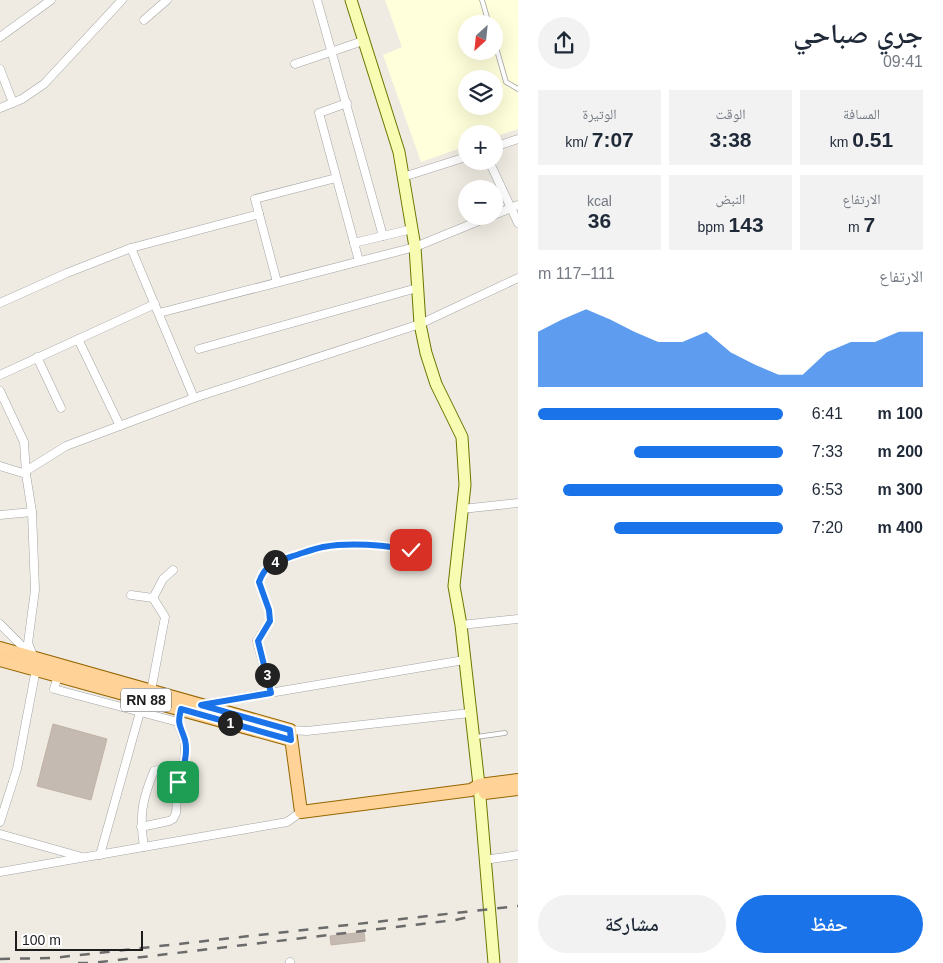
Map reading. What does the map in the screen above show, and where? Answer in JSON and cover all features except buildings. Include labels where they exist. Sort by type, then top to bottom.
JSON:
[{"type":"main road","name":"RN 88","points":[[0,648],[58,676],[181,709],[290,735]]},
{"type":"main road","name":"RN 88","points":[[0,660],[35,664],[151,691],[201,705],[290,735]]},
{"type":"main road","points":[[290,735],[301,812],[476,789],[518,780]]},
{"type":"main road","points":[[476,789],[518,789]]},
{"type":"street","points":[[0,37],[51,0]]},
{"type":"street","points":[[0,108],[30,95],[44,84],[122,0]]},
{"type":"street","points":[[144,20],[167,0]]},
{"type":"street","points":[[317,0],[383,236]]},
{"type":"street","points":[[351,0],[399,152],[415,247],[420,324],[426,353],[436,384],[462,437],[465,485],[454,586],[461,625],[473,738],[476,789],[494,963]]},
{"type":"street","points":[[295,64],[363,40]]},
{"type":"street","points":[[0,69],[13,103]]},
{"type":"street","points":[[347,103],[318,113],[359,262]]},
{"type":"street","points":[[503,144],[518,138]]},
{"type":"street","points":[[403,177],[458,160]]},
{"type":"street","points":[[494,170],[514,206],[518,223]]},
{"type":"street","points":[[277,282],[256,199],[336,178]]},
{"type":"street","points":[[0,303],[131,248],[259,214]]},
{"type":"street","points":[[159,314],[415,247],[470,225]]},
{"type":"street","points":[[354,243],[412,230]]},
{"type":"street","points":[[131,248],[194,398]]},
{"type":"street","points":[[0,466],[26,472],[66,446],[194,398],[420,324],[518,278]]},
{"type":"street","points":[[199,348],[417,288]]},
{"type":"street","points":[[0,374],[155,304]]},
{"type":"street","points":[[78,339],[120,426]]},
{"type":"street","points":[[37,357],[61,408]]},
{"type":"street","points":[[0,391],[24,442],[32,512],[35,590],[28,643],[35,664],[16,769],[0,822]]},
{"type":"street","points":[[462,509],[518,503]]},
{"type":"street","points":[[0,515],[32,512]]},
{"type":"street","points":[[271,693],[258,641],[270,621],[269,610],[259,582],[262,574],[272,563],[322,547],[381,545],[411,550]]},
{"type":"street","points":[[154,598],[163,579],[173,570]]},
{"type":"street","points":[[131,595],[154,598],[166,616],[151,691]]},
{"type":"street","points":[[461,625],[518,618]]},
{"type":"street","points":[[0,624],[35,664]]},
{"type":"street","points":[[201,705],[464,660]]},
{"type":"street","points":[[58,676],[54,689],[178,722]]},
{"type":"street","points":[[141,827],[169,822],[174,819],[178,782],[184,770],[185,742],[178,722],[181,709]]},
{"type":"street","points":[[100,855],[140,712]]},
{"type":"street","points":[[290,735],[307,731],[470,713]]},
{"type":"street","points":[[144,847],[141,827],[144,797],[154,771],[162,770]]},
{"type":"street","points":[[0,872],[287,822],[301,812]]},
{"type":"street","points":[[0,834],[85,857]]},
{"type":"street","points":[[484,860],[518,855]]},
{"type":"lane","points":[[482,0],[486,15]]},
{"type":"lane","points":[[500,60],[506,82],[518,89]]},
{"type":"lane","points":[[473,738],[506,733]]},
{"type":"shaded area","points":[[385,0],[518,0],[518,129],[503,134],[503,125],[458,125],[458,149],[421,162],[383,55],[402,47]]},
{"type":"railway","points":[[0,959],[53,958],[518,906]]},
{"type":"railway","points":[[78,963],[92,963],[469,917]]},
{"type":"route","points":[[178,782],[184,770],[185,742],[178,722],[181,709],[291,740],[290,730],[201,705],[271,693],[258,641],[270,621],[269,610],[259,582],[262,574],[272,563],[322,547],[381,545],[411,550]]}]
